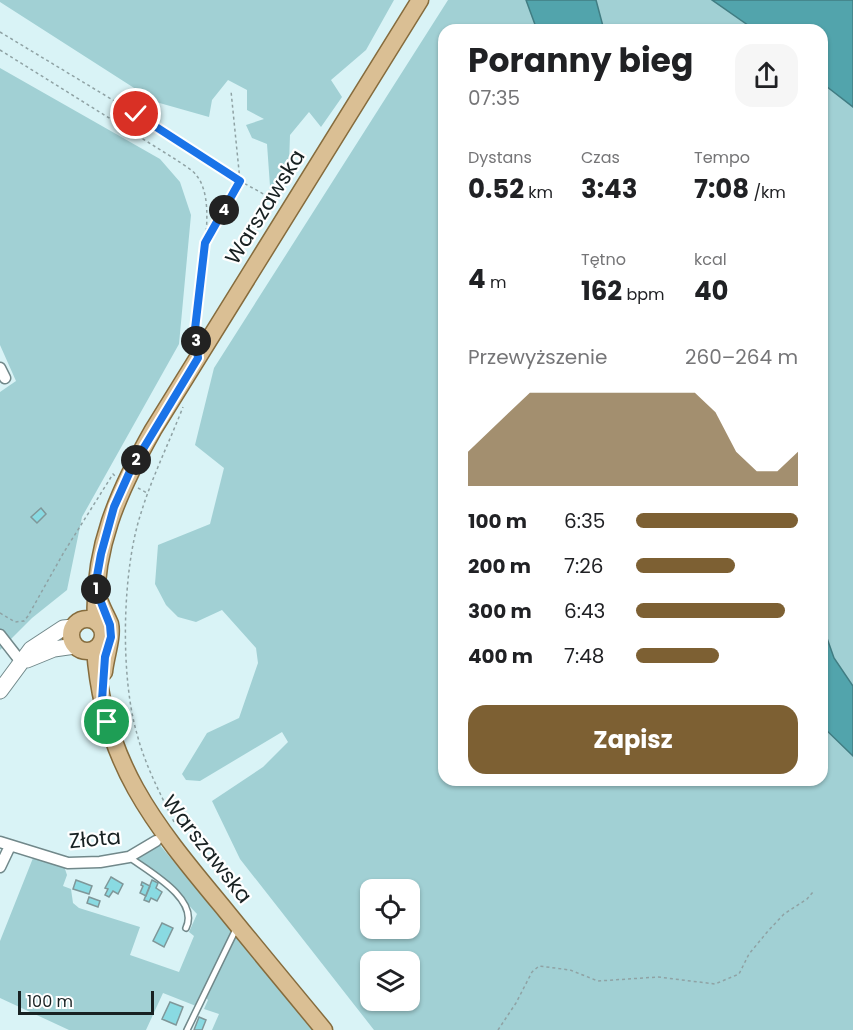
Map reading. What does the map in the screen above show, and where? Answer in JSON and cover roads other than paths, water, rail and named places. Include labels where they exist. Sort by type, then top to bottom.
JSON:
[{"type":"main road","name":"Warszawska","points":[[84,623],[95,592],[105,536],[125,481],[153,430],[420,0]]},
{"type":"main road","points":[[95,592],[110,625],[111,637],[105,657],[102,700]]},
{"type":"main road","points":[[84,623],[70,637],[85,649]]},
{"type":"main road","points":[[0,691],[21,662],[31,649],[63,628],[84,623],[102,630],[103,636],[99,646],[85,649],[54,649],[21,662]]},
{"type":"main road","name":"Warszawska","points":[[85,649],[97,674],[107,722],[118,753],[146,809],[164,835],[324,1030]]},
{"type":"street","points":[[0,368],[5,378]]},
{"type":"street","points":[[0,635],[21,662]]},
{"type":"street","name":"Złota","points":[[5,844],[68,863],[100,862],[129,857],[156,841]]},
{"type":"street","points":[[0,867],[5,844]]},
{"type":"lane","points":[[129,857],[170,887],[186,903],[189,921],[186,928]]},
{"type":"lane","points":[[187,1030],[234,931],[239,927]]}]
